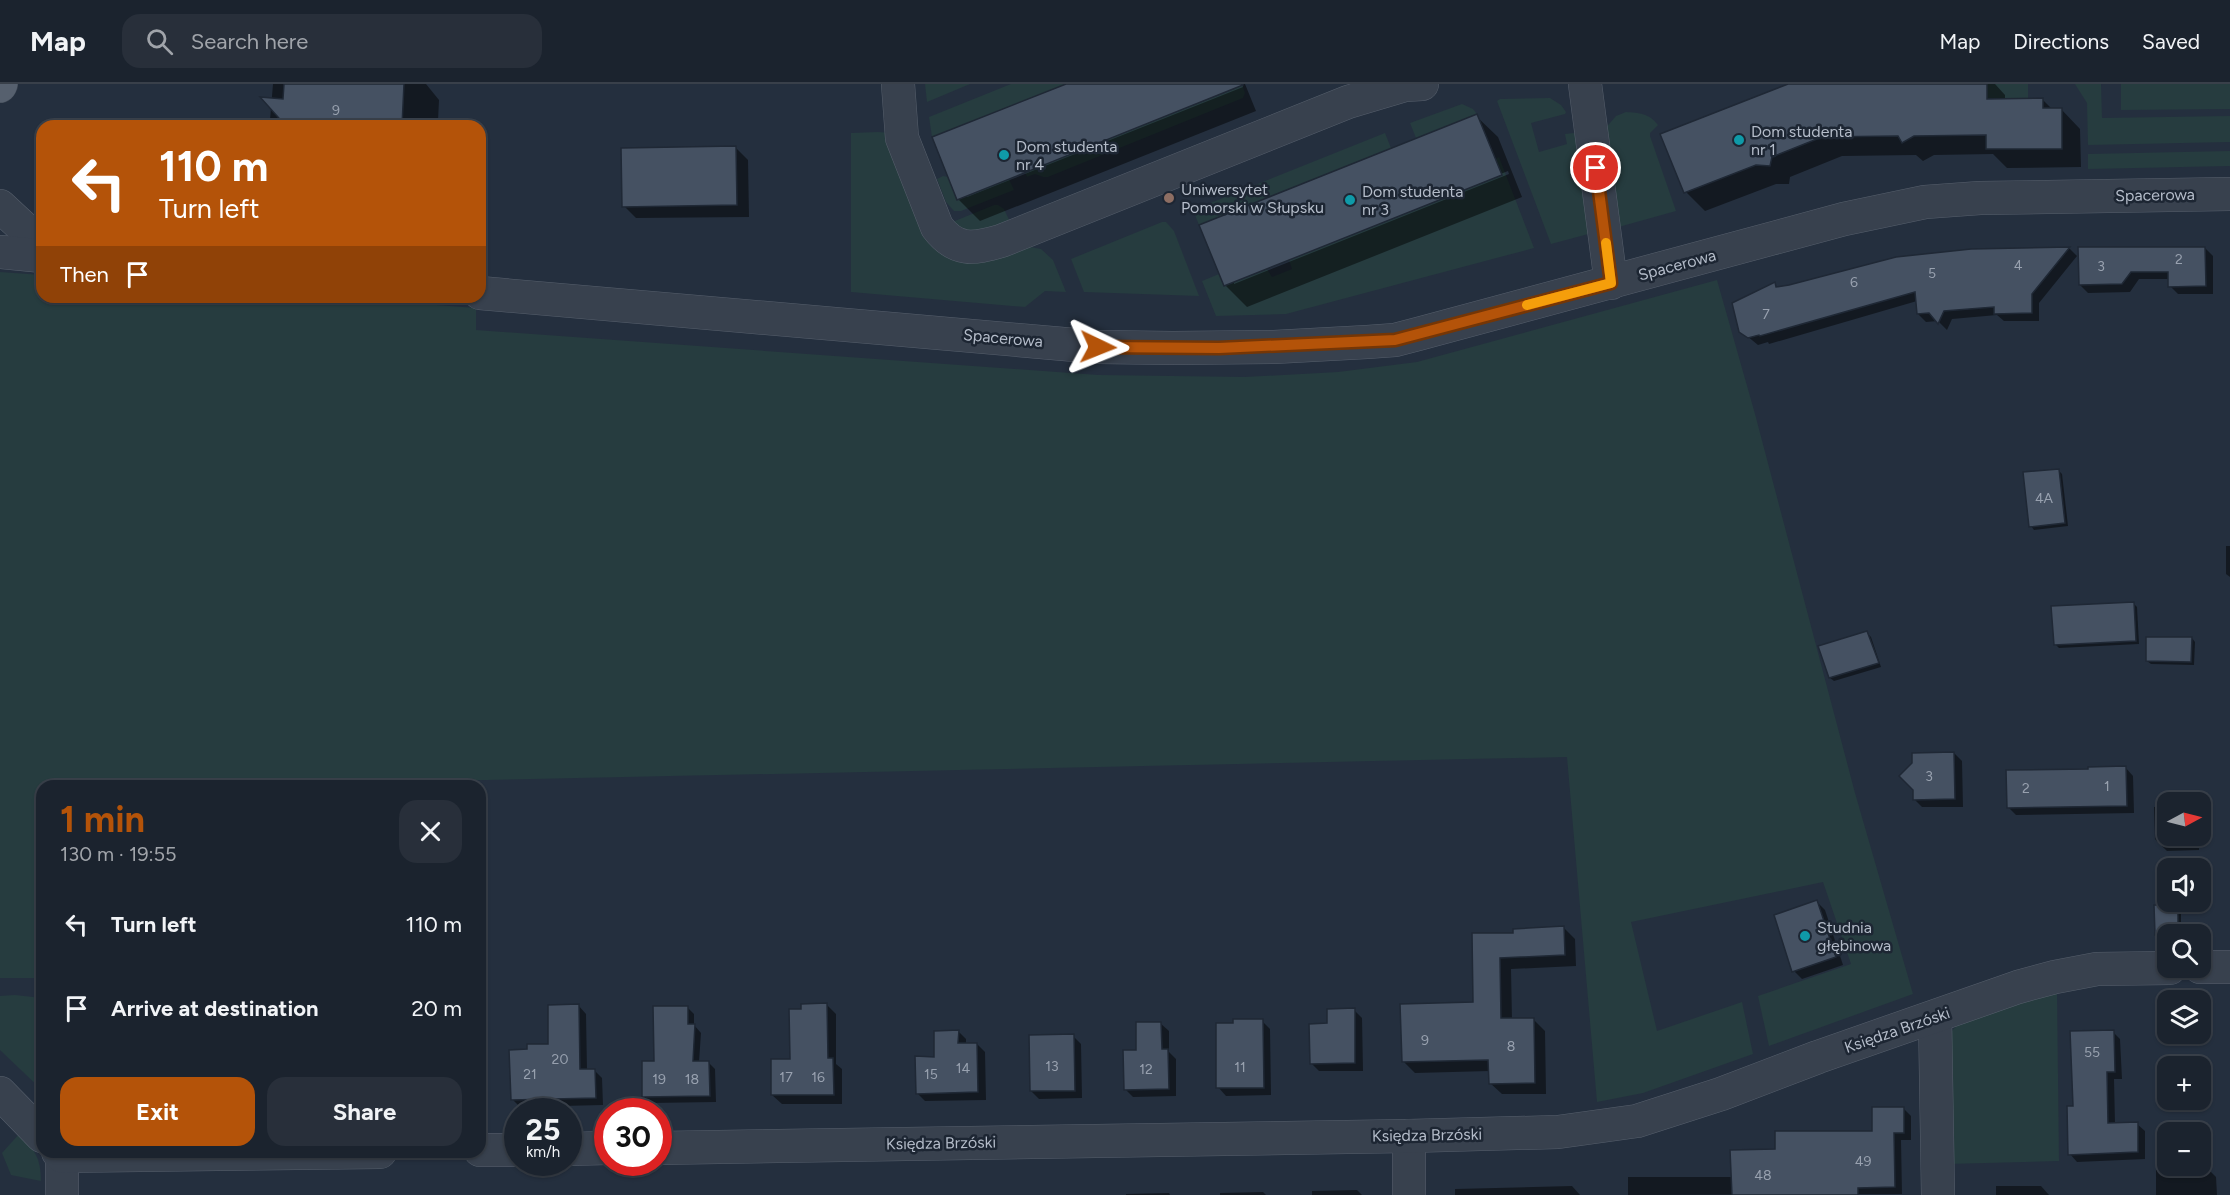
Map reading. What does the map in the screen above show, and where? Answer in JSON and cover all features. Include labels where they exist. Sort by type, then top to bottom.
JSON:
[{"type":"street","points":[[898,84],[902,138],[937,227],[946,240],[972,247],[1001,241],[1348,102],[1405,85],[1422,84]]},
{"type":"street","points":[[1585,84],[1611,283]]},
{"type":"street","name":"Spacerowa","points":[[486,294],[1098,347],[1219,348],[1346,344],[1395,340],[1844,219],[1925,202],[1980,198],[2230,194]]},
{"type":"street","points":[[0,206],[36,239]]},
{"type":"street","points":[[0,252],[36,255]]},
{"type":"street","points":[[2211,967],[2230,967]]},
{"type":"street","name":"Księdza Brzóski","points":[[672,1148],[1558,1132],[1636,1120],[1721,1094],[1818,1057],[2018,987],[2074,972],[2097,969],[2157,968]]},
{"type":"street","points":[[1935,1017],[1938,1195]]},
{"type":"street","points":[[0,1093],[36,1130]]},
{"type":"street","points":[[1409,1136],[1409,1195]]},
{"type":"street","points":[[486,1150],[504,1150]]},
{"type":"street","points":[[56,1158],[62,1195]]},
{"type":"green space","points":[[925,84],[970,84],[927,102]]},
{"type":"green space","points":[[1011,84],[1066,84],[932,137],[929,117]]},
{"type":"green space","points":[[1233,84],[1242,84],[1245,93],[1243,98],[1048,177],[1035,174],[1027,177],[1025,172],[1235,89]]},
{"type":"green space","points":[[1987,84],[2028,84],[2028,108],[1987,109]]},
{"type":"green space","points":[[2075,84],[2101,84],[2102,118],[2230,116],[2230,142],[2088,145],[2087,103]]},
{"type":"green space","points":[[2121,84],[2230,84],[2230,109],[2121,110]]},
{"type":"green space","points":[[1550,98],[1561,105],[1566,112],[1531,123],[1539,152],[1567,144],[1565,134],[1577,135],[1592,233],[1551,244],[1497,101],[1500,99]]},
{"type":"green space","points":[[1462,104],[1473,109],[1477,114],[1416,138],[1410,123]]},
{"type":"green space","points":[[1626,112],[1647,116],[1658,125],[1650,136],[1676,211],[1615,228],[1604,130],[1616,116]]},
{"type":"green space","points":[[851,133],[891,133],[922,226],[1041,249],[1053,260],[1066,292],[1045,291],[1025,307],[851,292]]},
{"type":"green space","points":[[1385,133],[1391,148],[1199,225],[1193,210]]},
{"type":"green space","points":[[2230,151],[2230,166],[2088,169],[2088,154]]},
{"type":"green space","points":[[1499,157],[1534,248],[1286,314],[1216,316],[1202,281],[1219,274],[1224,286],[1267,269],[1272,277],[1292,269],[1289,260],[1501,175],[1495,159]]},
{"type":"green space","points":[[943,176],[948,177],[957,199],[1009,179],[1014,190],[961,211],[954,211],[946,202],[937,179]]},
{"type":"green space","points":[[994,205],[1004,209],[1011,224],[981,236],[950,223]]},
{"type":"green space","points":[[1166,222],[1174,231],[1199,296],[1084,292],[1071,259]]},
{"type":"green space","points":[[0,272],[36,275],[36,303],[411,303],[476,308],[476,330],[1098,375],[1245,377],[1338,372],[1417,362],[1717,280],[1755,414],[1855,793],[1913,994],[1769,1046],[1758,996],[1851,964],[1823,882],[1631,922],[1657,1031],[1742,1002],[1753,1054],[1643,1093],[1597,1102],[1567,757],[486,780],[36,780],[36,978],[0,978]]},
{"type":"green space","points":[[2057,991],[2059,1161],[1947,1164],[1950,1033],[1960,1022]]},
{"type":"green space","points":[[0,996],[36,997],[36,1084],[0,1050]]},
{"type":"green space","points":[[20,1133],[36,1154],[41,1181],[11,1175],[2,1153]]},
{"type":"building","points":[[284,84],[404,84],[402,120],[281,120],[260,97],[283,99]]},
{"type":"building","name":"Dom studenta nr 4","points":[[1066,84],[1243,85],[957,200],[932,137]]},
{"type":"building","name":"Dom studenta nr 1","points":[[1788,84],[1987,84],[1987,99],[2043,98],[2043,108],[2062,108],[2062,149],[1986,149],[1986,135],[1914,136],[1902,143],[1898,136],[1822,137],[1772,157],[1770,166],[1756,165],[1684,193],[1660,134]]},
{"type":"building","name":"Dom studenta nr 3","points":[[1477,114],[1502,175],[1224,286],[1199,225]]},
{"type":"building","points":[[736,146],[737,205],[622,207],[621,148]]},
{"type":"building","points":[[2070,247],[2032,294],[2032,313],[1994,314],[1994,307],[1944,311],[1938,324],[1929,313],[1917,314],[1915,292],[1748,338],[1739,332],[1732,303],[1775,282],[1776,287],[1789,285],[1896,257],[1971,249]]},
{"type":"building","points":[[2078,247],[2205,247],[2206,286],[2168,287],[2168,272],[2131,272],[2122,284],[2079,285]]},
{"type":"building","points":[[2059,469],[2065,523],[2029,527],[2023,472]]},
{"type":"building","points":[[2134,602],[2136,641],[2054,645],[2051,606]]},
{"type":"building","points":[[1867,631],[1879,663],[1829,678],[1818,646]]},
{"type":"building","points":[[2146,637],[2192,637],[2191,662],[2146,661]]},
{"type":"building","points":[[1954,752],[1955,799],[1913,800],[1913,790],[1899,776],[1912,763],[1912,753]]},
{"type":"building","points":[[2126,766],[2127,806],[2007,808],[2006,770]]},
{"type":"building","name":"Studnia głębinowa","points":[[1817,900],[1836,957],[1792,972],[1774,915]]},
{"type":"building","points":[[2154,905],[2157,905],[2157,912],[2178,912],[2178,924],[2157,924],[2157,935],[2155,935]]},
{"type":"building","points":[[1564,926],[1565,955],[1500,958],[1501,1018],[1534,1018],[1535,1083],[1489,1084],[1488,1060],[1402,1062],[1400,1004],[1473,1002],[1472,933],[1513,933],[1513,929]]},
{"type":"building","points":[[827,1003],[828,1058],[833,1058],[834,1095],[771,1095],[771,1059],[790,1059],[789,1009],[801,1009],[801,1004]]},
{"type":"building","points":[[579,1004],[580,1069],[595,1069],[596,1098],[511,1098],[509,1050],[527,1049],[527,1044],[548,1044],[548,1005]]},
{"type":"building","points":[[653,1006],[688,1006],[688,1024],[695,1024],[693,1061],[709,1061],[710,1096],[642,1097],[642,1061],[654,1061]]},
{"type":"building","points":[[1355,1008],[1355,1063],[1310,1064],[1309,1024],[1327,1023],[1327,1009]]},
{"type":"building","points":[[1233,1019],[1263,1019],[1264,1088],[1216,1088],[1216,1023],[1233,1023]]},
{"type":"building","points":[[1136,1022],[1161,1022],[1162,1049],[1168,1049],[1169,1089],[1124,1090],[1123,1050],[1136,1050]]},
{"type":"building","points":[[959,1030],[958,1043],[977,1043],[978,1092],[916,1094],[915,1056],[934,1057],[934,1031]]},
{"type":"building","points":[[2114,1030],[2115,1072],[2107,1072],[2108,1123],[2138,1122],[2138,1152],[2068,1155],[2067,1106],[2073,1106],[2070,1031]]},
{"type":"building","points":[[1074,1034],[1075,1091],[1030,1091],[1029,1035]]},
{"type":"building","points":[[1872,1107],[1904,1107],[1904,1133],[1894,1133],[1895,1187],[1858,1188],[1858,1195],[1732,1195],[1730,1150],[1775,1149],[1775,1131],[1872,1131]]},
{"type":"slow traffic","points":[[1527,305],[1611,283],[1606,243]]},
{"type":"place","name":"Dom studenta nr 1","points":[[1739,140]]},
{"type":"place","name":"Dom studenta nr 4","points":[[1004,155]]},
{"type":"place","name":"Uniwersytet Pomorski w Słupsku","points":[[1169,198]]},
{"type":"place","name":"Dom studenta nr 3","points":[[1350,200]]},
{"type":"place","name":"Studnia głębinowa","points":[[1805,936]]},
{"type":"route","points":[[1098,347],[1219,348],[1395,340],[1611,283],[1596,168]]}]
